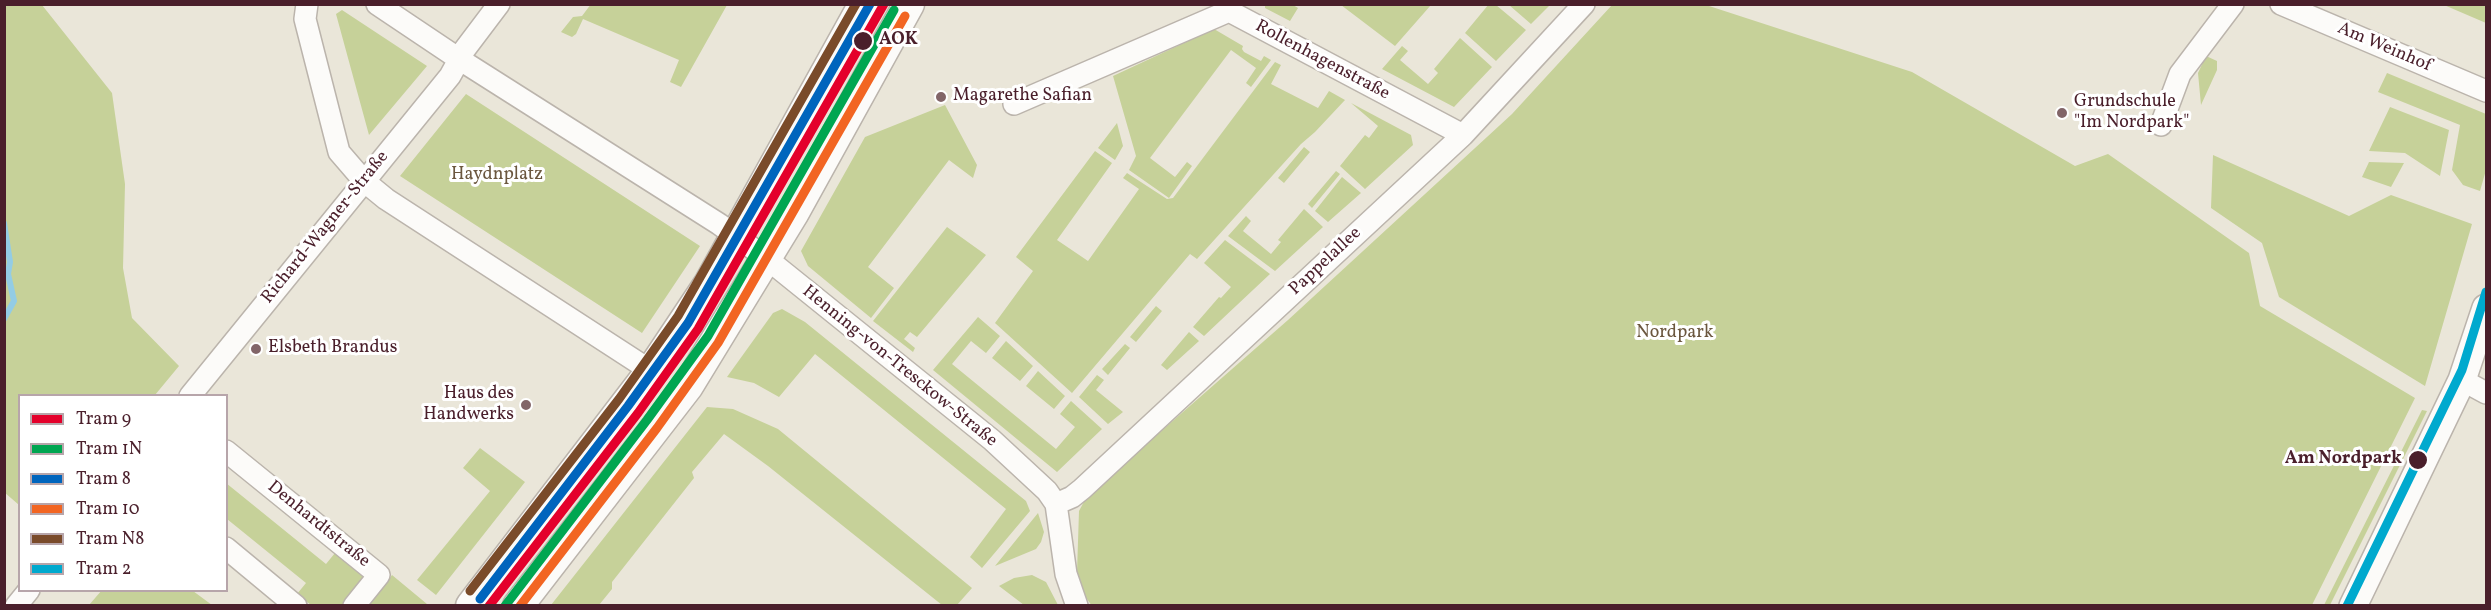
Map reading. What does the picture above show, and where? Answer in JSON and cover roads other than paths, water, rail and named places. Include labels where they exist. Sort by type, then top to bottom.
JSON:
[{"type":"main road","points":[[471,606],[651,371],[709,284],[864,4]]},
{"type":"main road","points":[[518,606],[688,386],[766,258],[909,4]]},
{"type":"street","points":[[307,4],[305,19],[339,152],[364,181],[386,199],[651,371]]},
{"type":"street","points":[[377,4],[737,237]]},
{"type":"street","name":"Richard-Wagner-Straße","points":[[192,394],[450,76],[459,59],[499,4]]},
{"type":"street","name":"Pappelallee","points":[[1056,504],[1072,497],[1082,489],[1463,135],[1584,4]]},
{"type":"street","points":[[2161,125],[2180,74],[2233,4]]},
{"type":"street","name":"Am Weinhof","points":[[2281,4],[2487,91]]},
{"type":"street","name":"Rollenhagenstraße","points":[[1014,104],[1231,8],[1463,135]]},
{"type":"street","name":"Henning-von-Tresckow-Straße","points":[[737,237],[992,440],[1047,490],[1056,504]]},
{"type":"street","points":[[2353,606],[2462,380],[2487,308]]},
{"type":"street","points":[[2462,380],[2487,393]]},
{"type":"street","name":"Denhardtstraße","points":[[228,453],[379,575],[354,606]]},
{"type":"street","points":[[1056,504],[1066,574],[1077,606]]},
{"type":"street","points":[[228,550],[296,606]]},
{"type":"street","points":[[16,606],[28,592]]},
{"type":"waterway","points":[[4,223],[10,262],[8,274],[14,301],[4,319]]},
{"type":"tram line","name":"N8","points":[[470,591],[619,399],[678,316],[856,4]]},
{"type":"tram line","name":"8","points":[[480,599],[628,406],[688,323],[870,4]]},
{"type":"tram line","name":"9","points":[[489,606],[638,413],[698,329],[884,4]]},
{"type":"tram line","name":"1N","points":[[505,606],[708,336],[894,10]]},
{"type":"tram line","name":"10","points":[[520,606],[657,428],[718,343],[905,16]]},
{"type":"tram line","name":"2","points":[[2347,606],[2462,370],[2486,292]]},
{"type":"place","name":"AOK","points":[[863,41]]},
{"type":"place","name":"Magarethe Safian","points":[[941,97]]},
{"type":"place","name":"Grundschule \"Im Nordpark\"","points":[[2062,113]]},
{"type":"place","name":"Elsbeth Brandus","points":[[256,349]]},
{"type":"place","name":"Haus des Handwerks","points":[[526,405]]},
{"type":"place","name":"Am Nordpark","points":[[2418,460]]},
{"type":"park label","name":"Haydnplatz","points":[[497,176]]},
{"type":"park label","name":"Nordpark","points":[[1675,334]]}]
